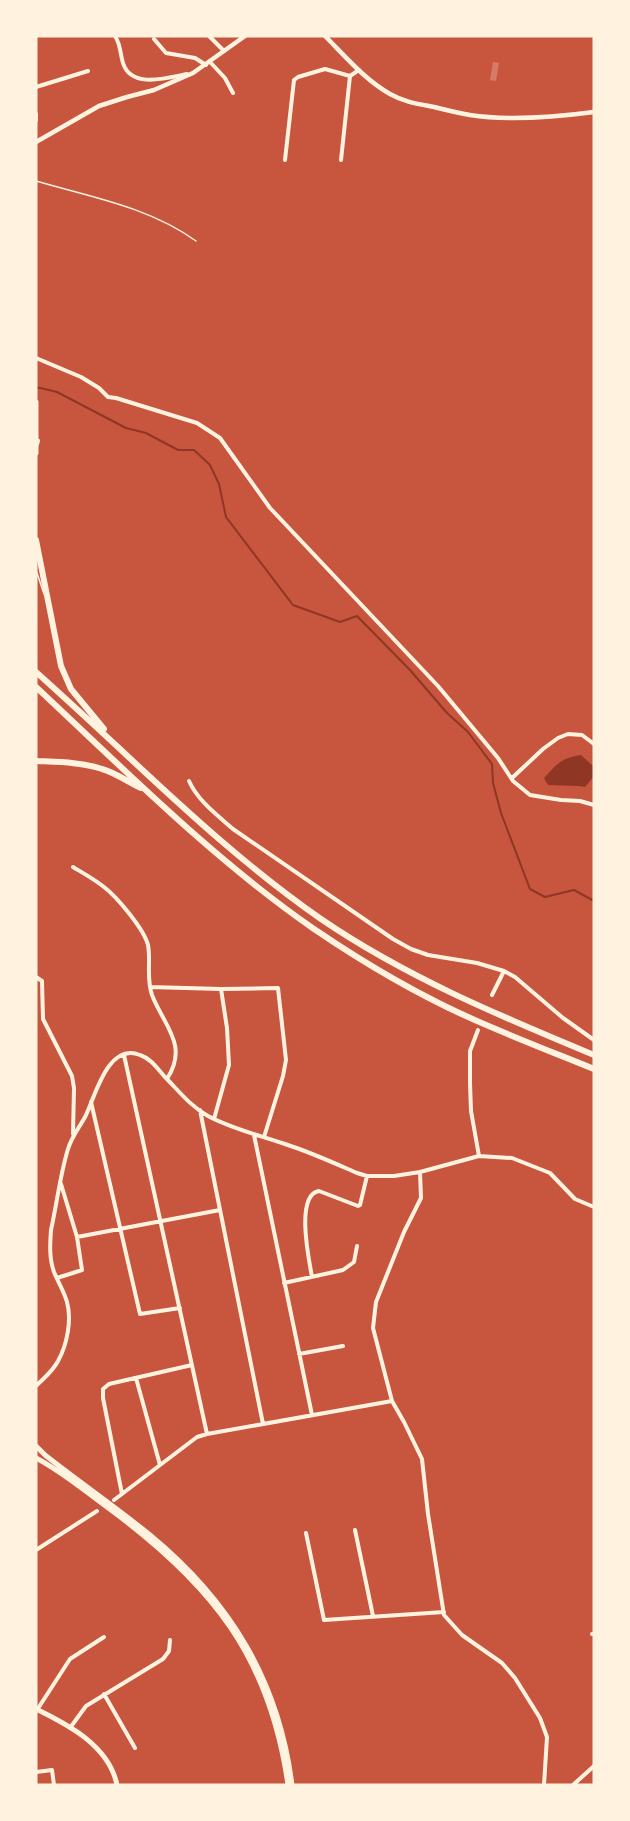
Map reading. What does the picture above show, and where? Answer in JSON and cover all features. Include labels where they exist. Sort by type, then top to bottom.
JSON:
[{"type":"highway","points":[[36,540],[65,678],[117,746]]},
{"type":"highway","points":[[36,672],[260,874],[322,919],[427,982],[492,1013],[594,1055]]},
{"type":"highway","points":[[36,687],[149,793],[251,883],[314,929],[419,992],[483,1024],[594,1069]]},
{"type":"highway","points":[[36,761],[65,762],[97,767],[149,793]]},
{"type":"main road","points":[[36,402],[36,453]]},
{"type":"main road","points":[[36,1446],[170,1551],[195,1576],[231,1619],[252,1654],[273,1700],[282,1729],[290,1785]]},
{"type":"main road","points":[[36,1458],[63,1475],[142,1534],[177,1564],[213,1602],[242,1644],[264,1690],[280,1737],[290,1785]]},
{"type":"main road","points":[[36,1709],[70,1728],[103,1754],[114,1773],[117,1785]]},
{"type":"street","points":[[115,36],[120,46],[124,66],[135,77],[143,80],[193,73]]},
{"type":"street","points":[[209,36],[224,51]]},
{"type":"street","points":[[36,142],[99,106],[154,90],[193,73],[245,36]]},
{"type":"street","points":[[325,36],[380,88],[404,100],[470,115],[493,117],[567,116],[594,112]]},
{"type":"street","points":[[154,39],[166,53],[195,58],[208,64],[225,78],[233,93]]},
{"type":"street","points":[[285,160],[292,84],[295,78],[325,69],[350,76],[359,70]]},
{"type":"street","points":[[36,87],[88,71]]},
{"type":"street","points":[[341,160],[350,76]]},
{"type":"street","points":[[36,114],[36,120]]},
{"type":"street","points":[[36,358],[81,377],[99,388],[108,397],[197,423],[220,438],[270,508],[438,686],[512,778],[530,795],[594,805]]},
{"type":"street","points":[[512,778],[543,748],[558,738],[568,734],[582,735],[594,744]]},
{"type":"street","points":[[189,782],[211,810],[233,829],[393,939],[428,955],[477,963],[515,976],[562,1018],[594,1040]]},
{"type":"street","points":[[73,867],[106,889],[146,939],[150,987],[159,1011],[176,1043],[175,1062],[167,1079]]},
{"type":"street","points":[[492,995],[504,971]]},
{"type":"street","points":[[36,977],[42,981],[43,1019],[66,1063],[73,1082],[73,1135]]},
{"type":"street","points":[[150,987],[278,988],[286,1060],[264,1137]]},
{"type":"street","points":[[214,1119],[229,1065],[228,1028],[221,989]]},
{"type":"street","points":[[478,1030],[470,1051],[470,1083],[471,1111],[479,1156]]},
{"type":"street","points":[[36,1387],[58,1362],[63,1352],[68,1326],[68,1309],[51,1258],[50,1242],[68,1150],[100,1079],[108,1068],[124,1054],[133,1053],[145,1057],[187,1101],[214,1119],[254,1135],[287,1144],[367,1176],[394,1176],[420,1172],[479,1156],[512,1158],[550,1173],[575,1199],[594,1207]]},
{"type":"street","points":[[124,1054],[207,1434]]},
{"type":"street","points":[[91,1101],[140,1314],[180,1308]]},
{"type":"street","points":[[200,1110],[263,1424]]},
{"type":"street","points":[[254,1135],[312,1415]]},
{"type":"street","points":[[420,1172],[421,1198],[404,1232],[376,1302],[373,1328],[392,1401],[422,1459],[428,1514],[444,1612],[462,1635],[502,1663],[515,1678],[540,1718],[547,1737],[544,1785]]},
{"type":"street","points":[[312,1277],[305,1214],[311,1195],[319,1191],[360,1205],[367,1176]]},
{"type":"street","points":[[57,1278],[82,1270],[77,1237],[61,1182]]},
{"type":"street","points":[[77,1237],[220,1210]]},
{"type":"street","points":[[285,1283],[343,1270],[356,1260],[357,1246]]},
{"type":"street","points":[[299,1354],[344,1346]]},
{"type":"street","points":[[122,1494],[102,1392],[109,1384],[192,1365]]},
{"type":"street","points":[[136,1378],[160,1465]]},
{"type":"street","points":[[114,1500],[197,1437],[392,1401]]},
{"type":"street","points":[[36,1550],[97,1511]]},
{"type":"street","points":[[355,1530],[373,1616]]},
{"type":"street","points":[[306,1533],[324,1620],[444,1612]]},
{"type":"street","points":[[36,1709],[70,1659],[104,1637]]},
{"type":"street","points":[[70,1728],[86,1706],[163,1659],[169,1651],[170,1640]]},
{"type":"street","points":[[104,1695],[135,1748]]},
{"type":"street","points":[[573,1785],[594,1766]]},
{"type":"street","points":[[36,1772],[52,1770],[54,1785]]},
{"type":"lane","points":[[36,181],[159,218],[179,228],[196,241]]},
{"type":"lane","points":[[36,570],[50,612]]},
{"type":"shaded area","points":[[581,755],[594,767],[594,776],[585,787],[548,785],[544,778],[556,765]]},
{"type":"building","points":[[493,62],[499,63],[496,81],[490,80]]},
{"type":"waterway","points":[[36,387],[57,392],[126,428],[146,433],[178,450],[194,450],[210,465],[219,484],[226,517],[293,605],[340,622],[357,616],[410,670],[447,713],[468,732],[492,764],[493,783],[501,813],[530,889],[545,897],[574,890],[594,901]]}]
